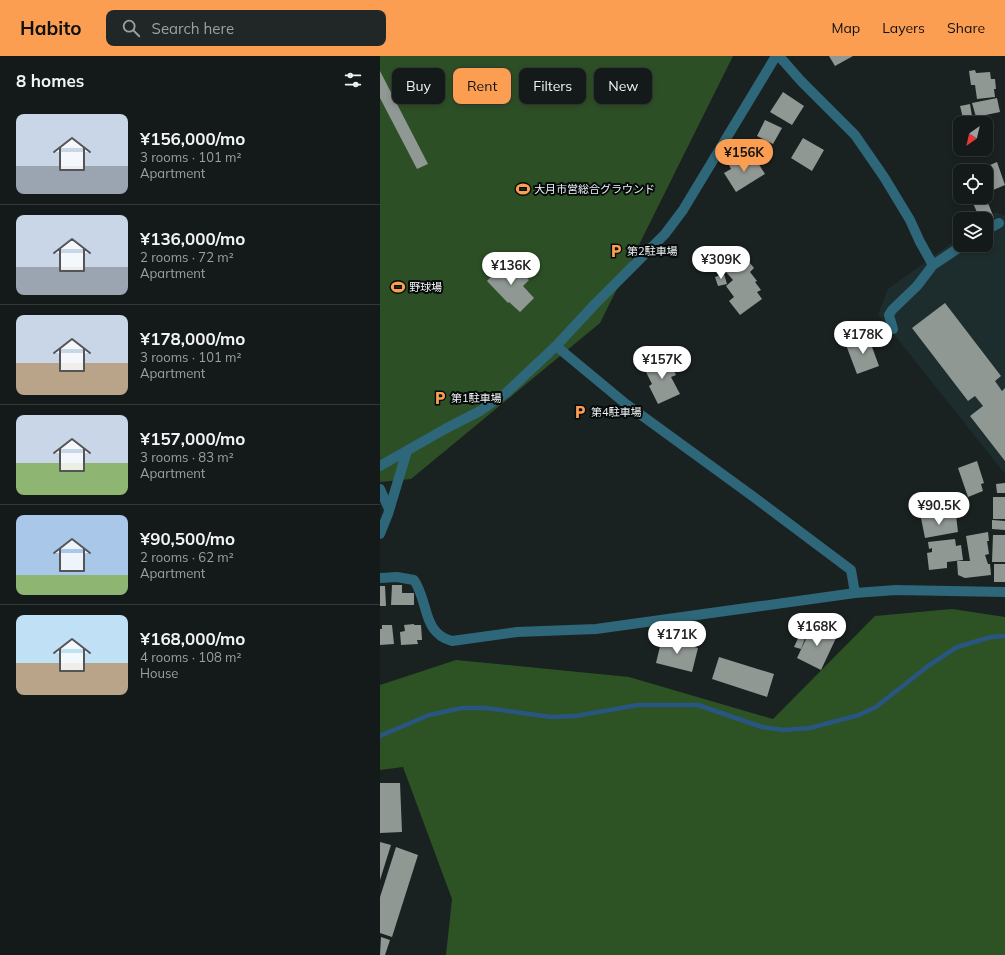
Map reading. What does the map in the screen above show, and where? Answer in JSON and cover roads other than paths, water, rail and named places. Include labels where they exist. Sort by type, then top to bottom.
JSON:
[{"type":"street","points":[[380,466],[496,401],[518,383],[556,346],[595,304],[665,234],[683,210],[778,56],[855,135],[884,177],[906,214],[933,265]]},
{"type":"street","points":[[993,226],[999,223]]},
{"type":"street","points":[[893,329],[889,315],[892,310],[917,286],[933,265],[953,252]]},
{"type":"street","points":[[556,346],[626,404],[751,495],[850,570],[855,593]]},
{"type":"street","points":[[380,534],[407,451]]},
{"type":"street","points":[[380,489],[389,509]]},
{"type":"street","points":[[380,578],[397,577],[414,580],[421,593],[430,624],[435,632],[445,639],[452,641],[517,632],[596,629],[855,593],[896,590],[1005,592]]},
{"type":"waterway","points":[[380,736],[429,715],[462,708],[486,708],[551,717],[575,716],[638,705],[698,705],[762,727],[784,730],[810,728],[859,715],[876,707],[928,666],[957,647],[991,637],[1005,636]]},
{"type":"place","name":"大月市営総合グラウンド","points":[[523,189]]},
{"type":"place","name":"第2駐車場","points":[[616,251]]},
{"type":"place","name":"野球場","points":[[398,287]]},
{"type":"place","name":"第1駐車場","points":[[440,398]]},
{"type":"place","name":"第4駐車場","points":[[580,412]]}]
